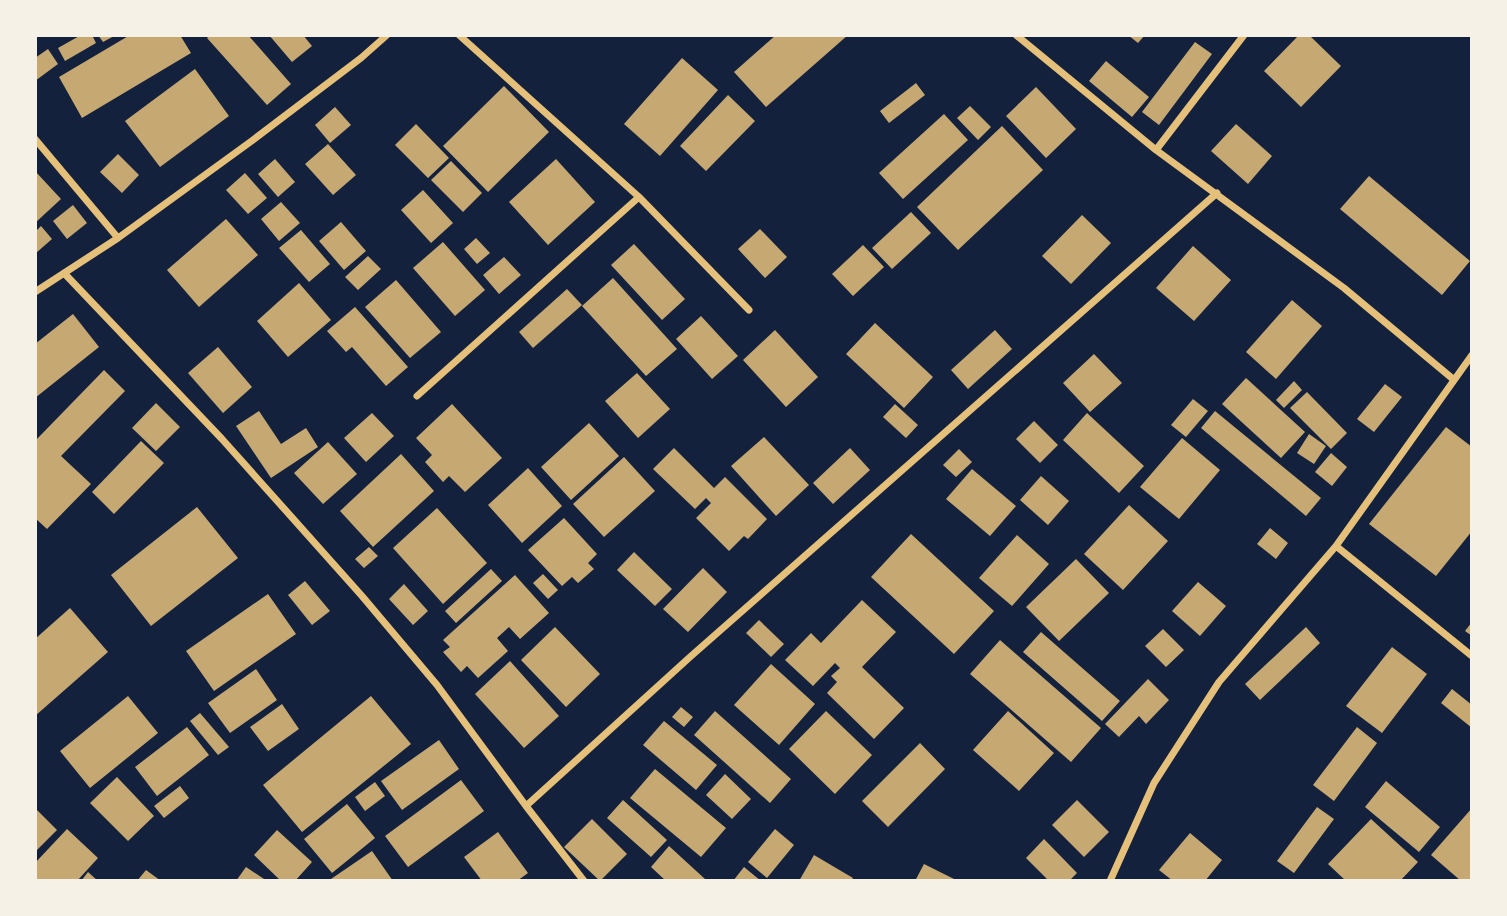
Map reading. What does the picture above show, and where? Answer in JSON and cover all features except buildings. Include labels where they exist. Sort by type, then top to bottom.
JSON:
[{"type":"street","points":[[35,292],[118,238],[253,140],[387,35]]},
{"type":"street","points":[[459,35],[639,197],[749,310]]},
{"type":"street","points":[[1016,35],[1156,150],[1344,288],[1453,379]]},
{"type":"street","points":[[1156,150],[1244,35]]},
{"type":"street","points":[[35,139],[118,238]]},
{"type":"street","points":[[526,806],[690,657],[1217,193]]},
{"type":"street","points":[[417,396],[639,197]]},
{"type":"street","points":[[64,273],[222,439],[362,596],[437,685],[584,881]]},
{"type":"street","points":[[1110,881],[1154,783],[1219,682],[1336,546],[1472,355]]},
{"type":"street","points":[[1336,546],[1472,656]]}]
